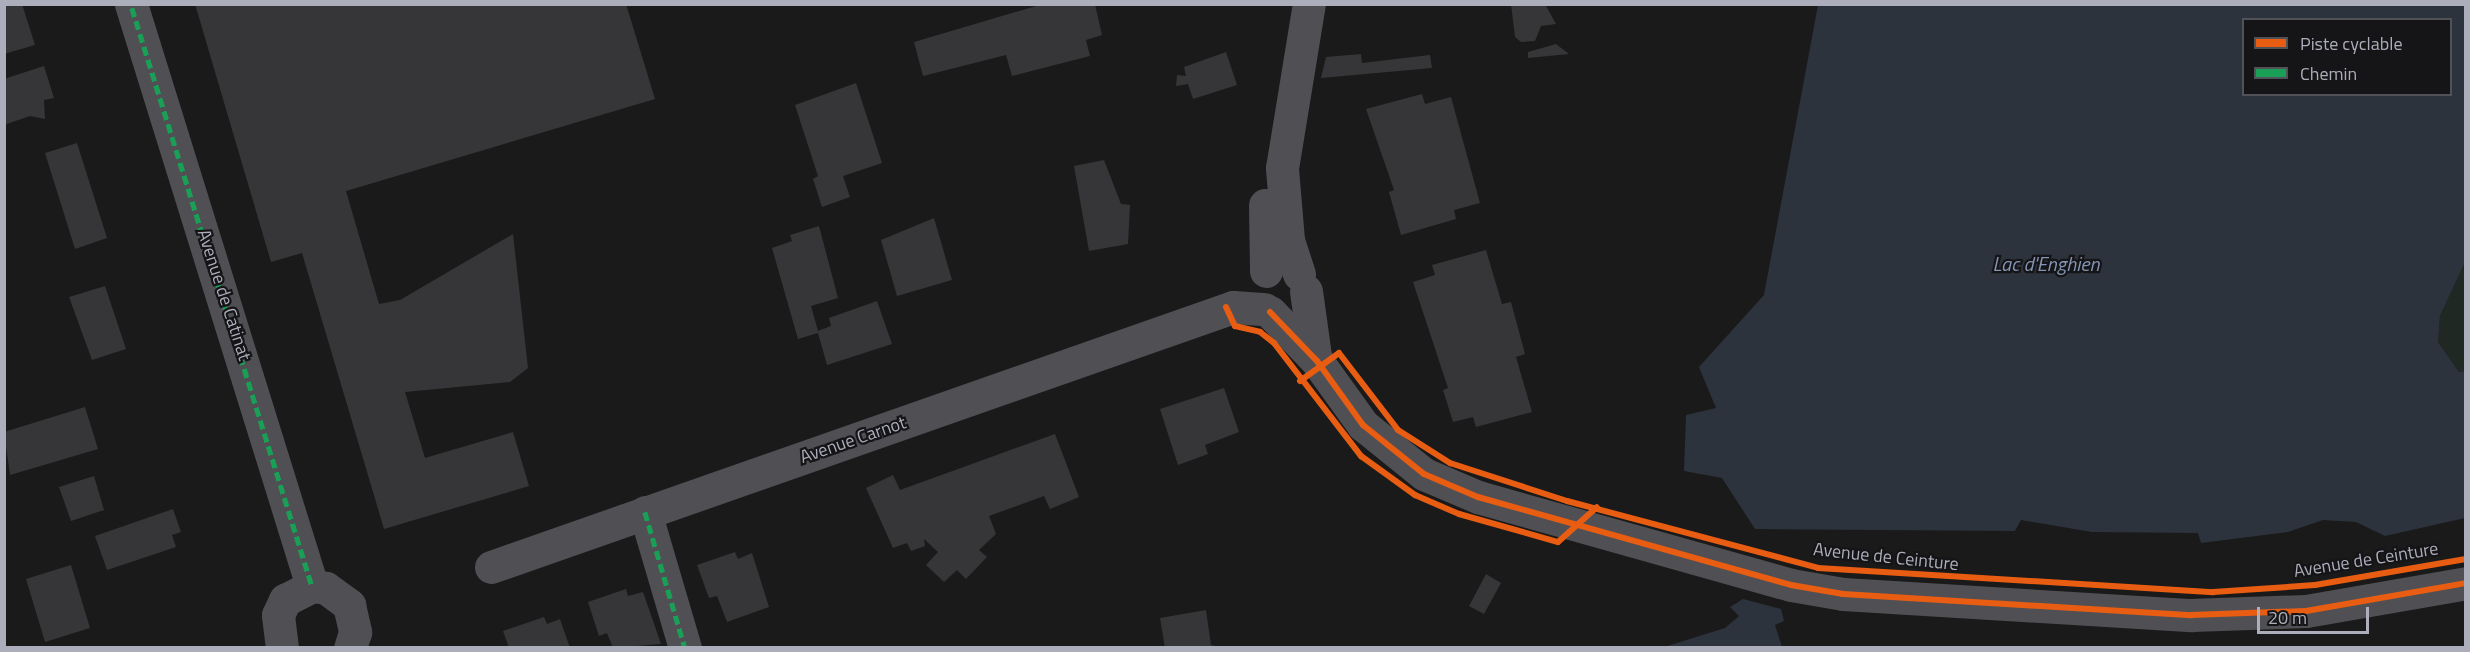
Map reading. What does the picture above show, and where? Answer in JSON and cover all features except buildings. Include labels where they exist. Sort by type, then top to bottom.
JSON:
[{"type":"street","name":"Avenue de Catinat","points":[[131,4],[312,586]]},
{"type":"street","points":[[1264,273],[1283,266],[1302,282],[1294,311],[1268,310],[1257,292],[1264,273],[1265,156],[1293,4]]},
{"type":"street","name":"Avenue de Ceinture","points":[[1309,4],[1282,168],[1288,240],[1302,282],[1308,337],[1317,361]]},
{"type":"street","name":"Avenue Carnot","points":[[1215,313],[1264,273]]},
{"type":"street","name":"Avenue Carnot","points":[[491,567],[1233,307],[1268,310]]},
{"type":"street","name":"Avenue de Ceinture","points":[[1268,310],[1317,361],[1378,441],[1445,485],[1800,587],[1843,594],[2191,615],[2306,610],[2466,583]]},
{"type":"street","points":[[645,512],[685,648]]},
{"type":"street","points":[[282,648],[278,615],[285,600],[312,586],[333,591],[350,605],[356,632],[350,648]]},
{"type":"shaded area","points":[[2465,262],[2465,371],[2459,372],[2438,342],[2440,316]]},
{"type":"water","name":"Lac d'Enghien","points":[[1818,5],[2465,5],[2465,262],[2440,316],[2438,342],[2459,372],[2465,371],[2465,518],[2385,536],[2356,522],[2323,520],[2288,532],[2201,543],[2198,533],[2092,532],[2021,520],[2015,531],[1755,529],[1722,478],[1684,471],[1686,415],[1716,408],[1699,367],[1764,295]]},
{"type":"water","points":[[1743,599],[1781,609],[1784,621],[1775,625],[1782,647],[1664,647],[1725,628],[1739,616],[1730,607]]},
{"type":"marked path","points":[[132,8],[312,586]]},
{"type":"marked path","points":[[645,512],[685,648]]},
{"type":"cycle path","points":[[1226,307],[1235,326],[1260,332],[1274,343],[1361,456],[1415,495],[1459,514],[1558,542],[1597,507]]},
{"type":"cycle path","points":[[1270,312],[1317,361],[1363,425],[1424,474],[1478,497],[1791,585],[1843,594],[2191,615],[2306,611],[2466,583]]},
{"type":"cycle path","points":[[1300,381],[1339,353],[1398,430],[1450,463],[1567,501],[1818,568],[2213,592],[2315,585],[2466,559]]}]
